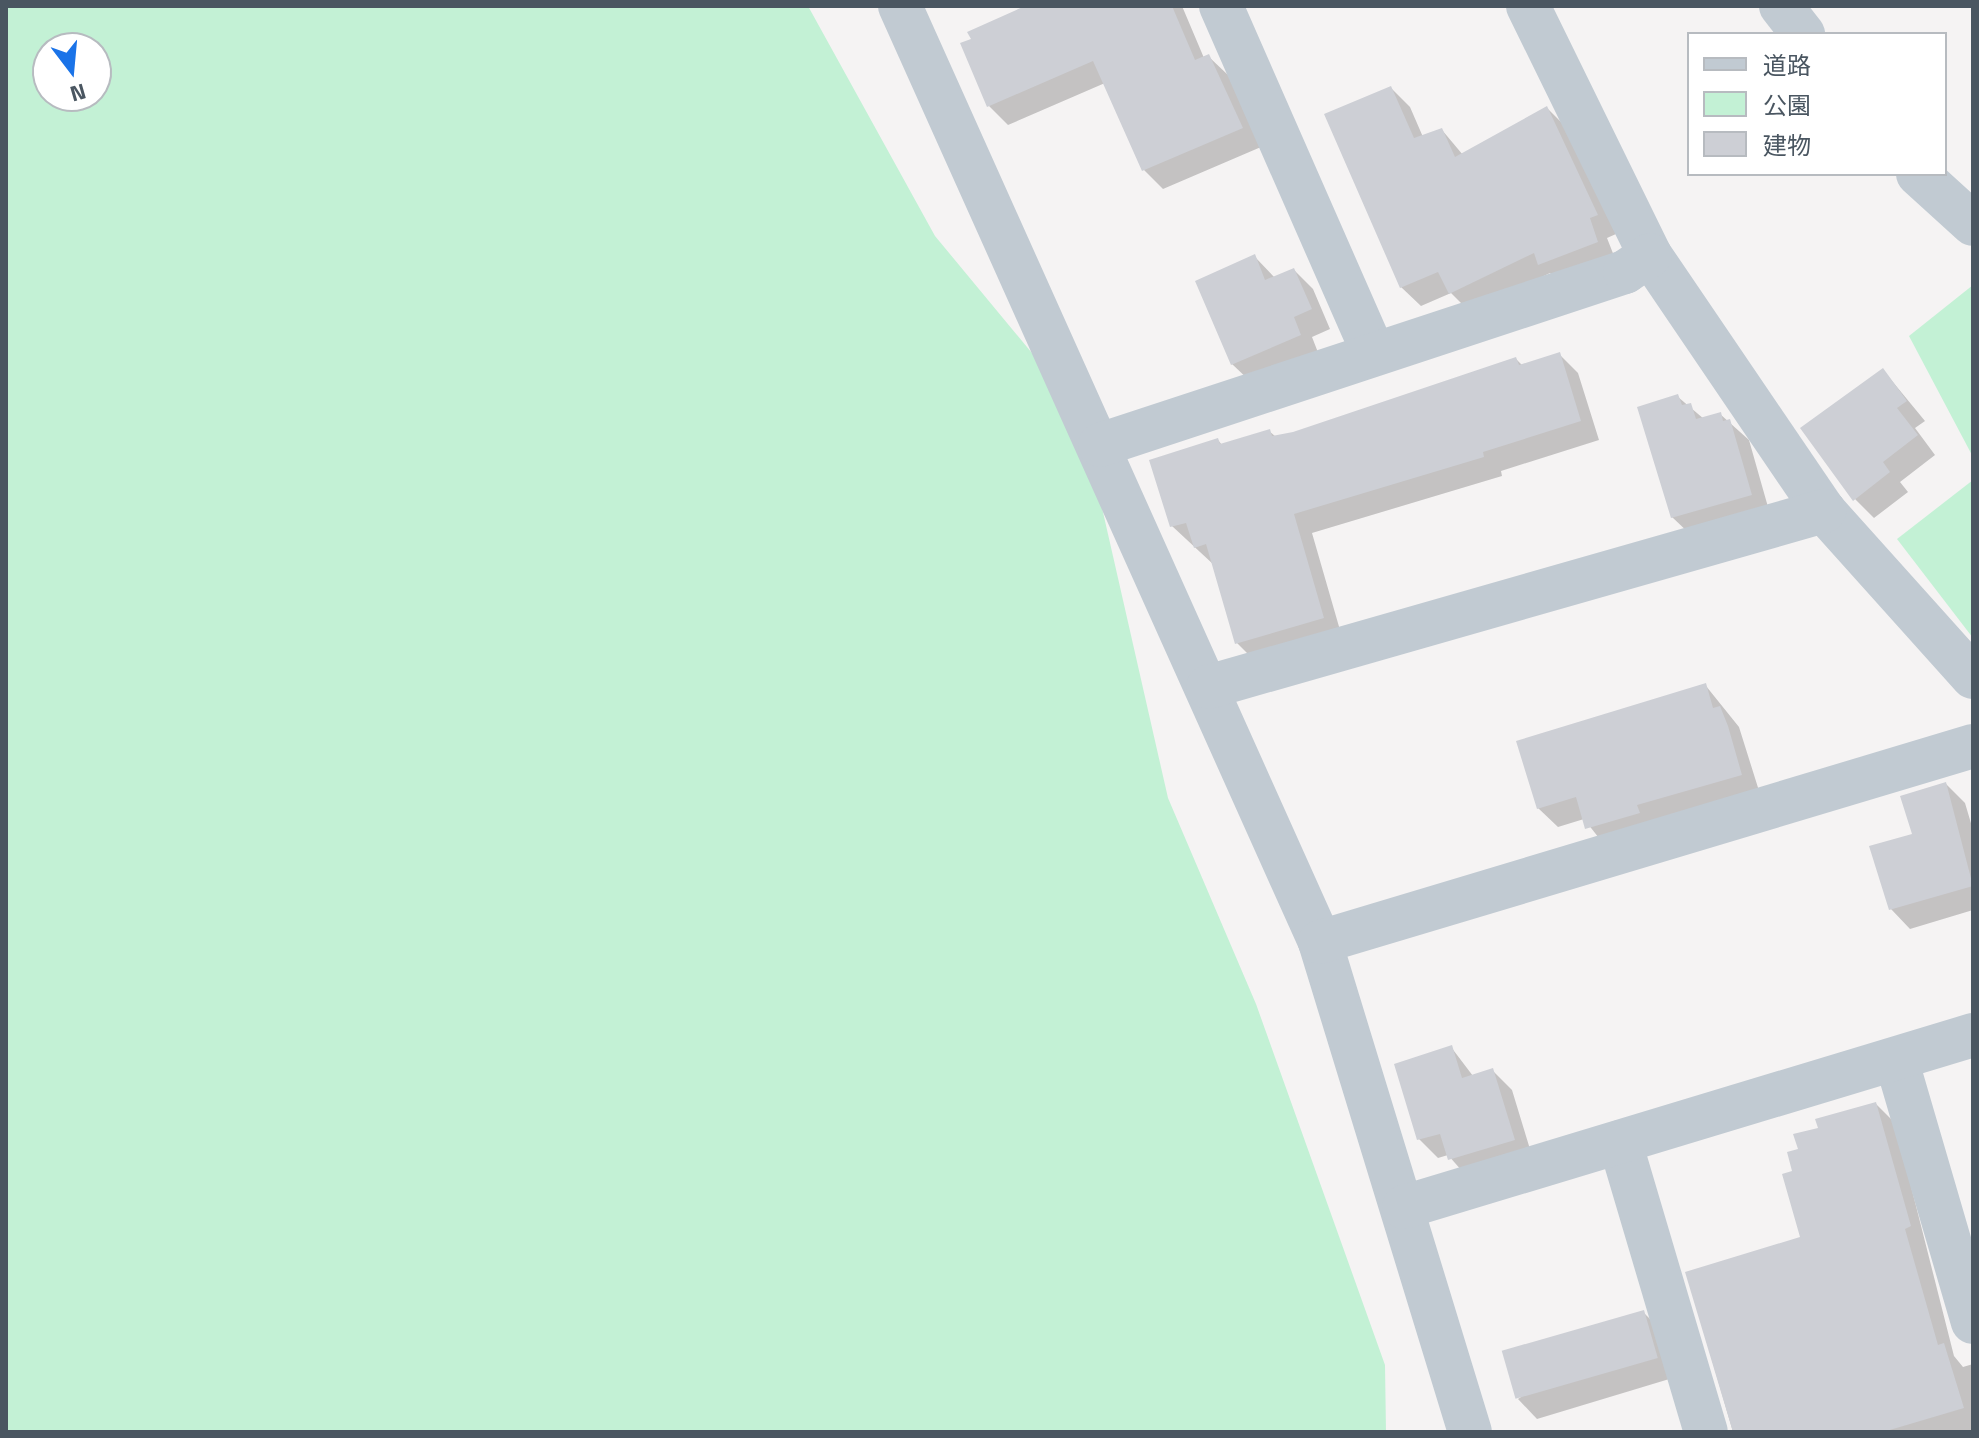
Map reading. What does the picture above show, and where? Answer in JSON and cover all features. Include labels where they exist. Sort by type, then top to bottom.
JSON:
[{"type":"street","points":[[900,6],[1100,445],[1320,942],[1404,1207],[1470,1432]]},
{"type":"street","points":[[1221,6],[1374,354]]},
{"type":"street","points":[[1528,6],[1650,255],[1824,511],[1973,677]]},
{"type":"street","points":[[1781,6],[1801,32]]},
{"type":"street","points":[[1920,176],[1973,224]]},
{"type":"street","points":[[1100,445],[1625,272],[1650,255]]},
{"type":"street","points":[[1208,687],[1824,511]]},
{"type":"street","points":[[1320,942],[1973,746]]},
{"type":"street","points":[[1404,1207],[1973,1035]]},
{"type":"street","points":[[1896,1059],[1973,1322]]},
{"type":"street","points":[[1620,1142],[1706,1432]]},
{"type":"green space","points":[[6,6],[808,6],[935,236],[1080,411],[1168,798],[1256,1004],[1385,1365],[1386,1432],[6,1432]]},
{"type":"green space","points":[[1973,285],[1973,457],[1909,336]]},
{"type":"green space","points":[[1973,480],[1973,638],[1897,539]]},
{"type":"building","points":[[1025,6],[1172,6],[1195,60],[1209,54],[1243,128],[1142,171],[1093,61],[987,107],[960,43],[971,39],[967,32]]},
{"type":"building","points":[[1391,86],[1414,138],[1442,128],[1455,157],[1547,106],[1598,215],[1590,218],[1598,242],[1538,265],[1534,253],[1449,294],[1438,272],[1400,288],[1324,114]]},
{"type":"building","points":[[1255,254],[1265,280],[1294,268],[1312,309],[1294,317],[1301,335],[1231,365],[1195,281]]},
{"type":"building","points":[[1560,352],[1581,421],[1483,452],[1484,457],[1294,514],[1324,618],[1235,644],[1206,544],[1194,548],[1186,523],[1170,527],[1149,460],[1218,438],[1220,444],[1270,429],[1272,436],[1293,432],[1516,357],[1519,365]]},
{"type":"building","points":[[1883,368],[1907,401],[1897,408],[1918,435],[1883,462],[1890,472],[1853,501],[1800,428]]},
{"type":"building","points":[[1678,394],[1682,405],[1691,403],[1696,419],[1721,412],[1723,421],[1730,419],[1752,495],[1671,518],[1637,407]]},
{"type":"building","points":[[1706,683],[1713,708],[1720,706],[1728,726],[1742,775],[1637,805],[1640,813],[1585,829],[1576,797],[1537,809],[1516,741]]},
{"type":"building","points":[[1946,782],[1973,886],[1889,910],[1869,846],[1912,834],[1900,796]]},
{"type":"building","points":[[1452,1045],[1462,1078],[1493,1068],[1515,1140],[1448,1160],[1440,1134],[1417,1140],[1394,1064]]},
{"type":"building","points":[[1876,1102],[1911,1226],[1905,1229],[1938,1345],[1944,1343],[1964,1408],[1883,1432],[1733,1432],[1685,1272],[1800,1237],[1782,1174],[1792,1171],[1787,1152],[1798,1149],[1793,1134],[1818,1128],[1815,1119]]},
{"type":"building","points":[[1644,1310],[1658,1358],[1516,1399],[1502,1351]]}]
